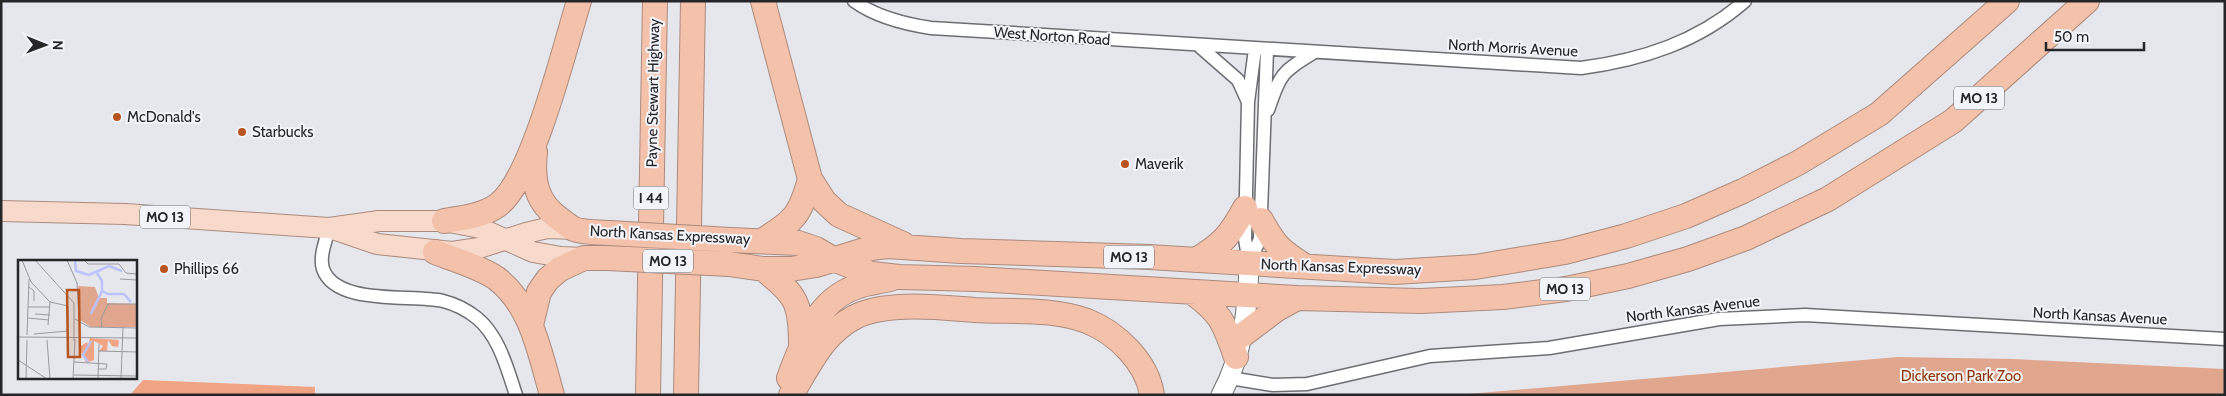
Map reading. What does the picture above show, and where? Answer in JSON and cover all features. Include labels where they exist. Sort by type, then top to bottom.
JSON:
[{"type":"highway","points":[[444,221],[482,213],[503,200],[518,180],[538,135],[579,1]]},
{"type":"highway","name":"Payne Stewart Highway","points":[[648,395],[655,1]]},
{"type":"highway","name":"I 44","points":[[686,395],[693,1]]},
{"type":"highway","points":[[763,1],[810,179],[824,201],[839,215],[915,249]]},
{"type":"highway","name":"North Kansas Expressway","points":[[584,258],[730,264],[763,269],[801,268],[871,248],[887,246],[915,249],[1196,260],[1395,272],[1448,270],[1525,260],[1596,244],[1678,218],[1743,191],[1798,163],[1879,114],[2007,1]]},
{"type":"highway","name":"North Kansas Expressway","points":[[575,229],[609,233],[777,241],[807,245],[833,259],[872,274],[899,277],[976,278],[1297,298],[1421,301],[1476,300],[1534,294],[1597,283],[1665,266],[1746,238],[1801,213],[1953,121],[2087,1]]},
{"type":"highway","points":[[538,135],[533,167],[535,187],[542,203],[551,213],[575,229]]},
{"type":"highway","points":[[762,241],[794,218],[803,204],[810,179]]},
{"type":"highway","points":[[1196,260],[1219,246],[1232,231],[1253,214],[1275,244],[1285,254],[1307,267]]},
{"type":"highway","points":[[436,252],[495,278],[521,305],[531,325],[552,395]]},
{"type":"highway","points":[[531,325],[539,292],[548,279],[560,269],[584,258]]},
{"type":"highway","points":[[763,269],[783,284],[797,303],[801,317],[801,344]]},
{"type":"highway","points":[[783,395],[801,344],[819,313],[835,298],[856,287],[899,277]]},
{"type":"highway","points":[[1192,292],[1220,316],[1236,357],[1277,309],[1297,298]]},
{"type":"highway","points":[[791,395],[821,346],[835,329],[866,312],[900,307],[1049,313],[1089,322],[1111,335],[1130,351],[1143,370],[1152,395]]},
{"type":"main road","name":"North Kansas Expressway","points":[[1,211],[125,214],[328,228],[379,221],[444,221],[480,228],[525,249],[548,256],[584,258]]},
{"type":"main road","name":"North Kansas Expressway","points":[[328,228],[377,244],[436,252],[468,251],[547,228],[575,229]]},
{"type":"main road","points":[[1221,395],[1236,357],[1248,296],[1249,264]]},
{"type":"street","name":"West Norton Road","points":[[854,1],[868,10],[892,20],[924,27],[1262,49]]},
{"type":"street","name":"North Morris Avenue","points":[[1262,49],[1581,68],[1633,59],[1670,47],[1712,26],[1745,1]]},
{"type":"street","points":[[1198,45],[1238,80],[1248,102]]},
{"type":"street","points":[[1249,264],[1260,239],[1253,214],[1248,102],[1262,49]]},
{"type":"street","points":[[1249,264],[1245,239],[1253,214],[1264,122],[1262,49]]},
{"type":"street","points":[[1264,122],[1279,79],[1287,70],[1314,53]]},
{"type":"street","points":[[328,228],[322,264],[326,274],[334,284],[339,288],[360,294],[442,301],[469,313],[484,325],[494,339],[516,395]]},
{"type":"street","name":"North Kansas Avenue","points":[[1236,357],[1273,385],[1296,385],[1338,378],[1430,356],[1549,348],[1710,320],[1804,316],[2225,339]]},
{"type":"green space","name":"Dickerson Park Zoo","points":[[1898,357],[2013,359],[2225,369],[2225,395],[1456,395]]},
{"type":"shaded area","points":[[143,380],[315,387],[315,395],[130,395]]},
{"type":"place","name":"McDonald's","points":[[117,117]]},
{"type":"place","name":"Starbucks","points":[[242,132]]},
{"type":"place","name":"Maverik","points":[[1125,164]]},
{"type":"place","name":"Phillips 66","points":[[164,269]]}]
